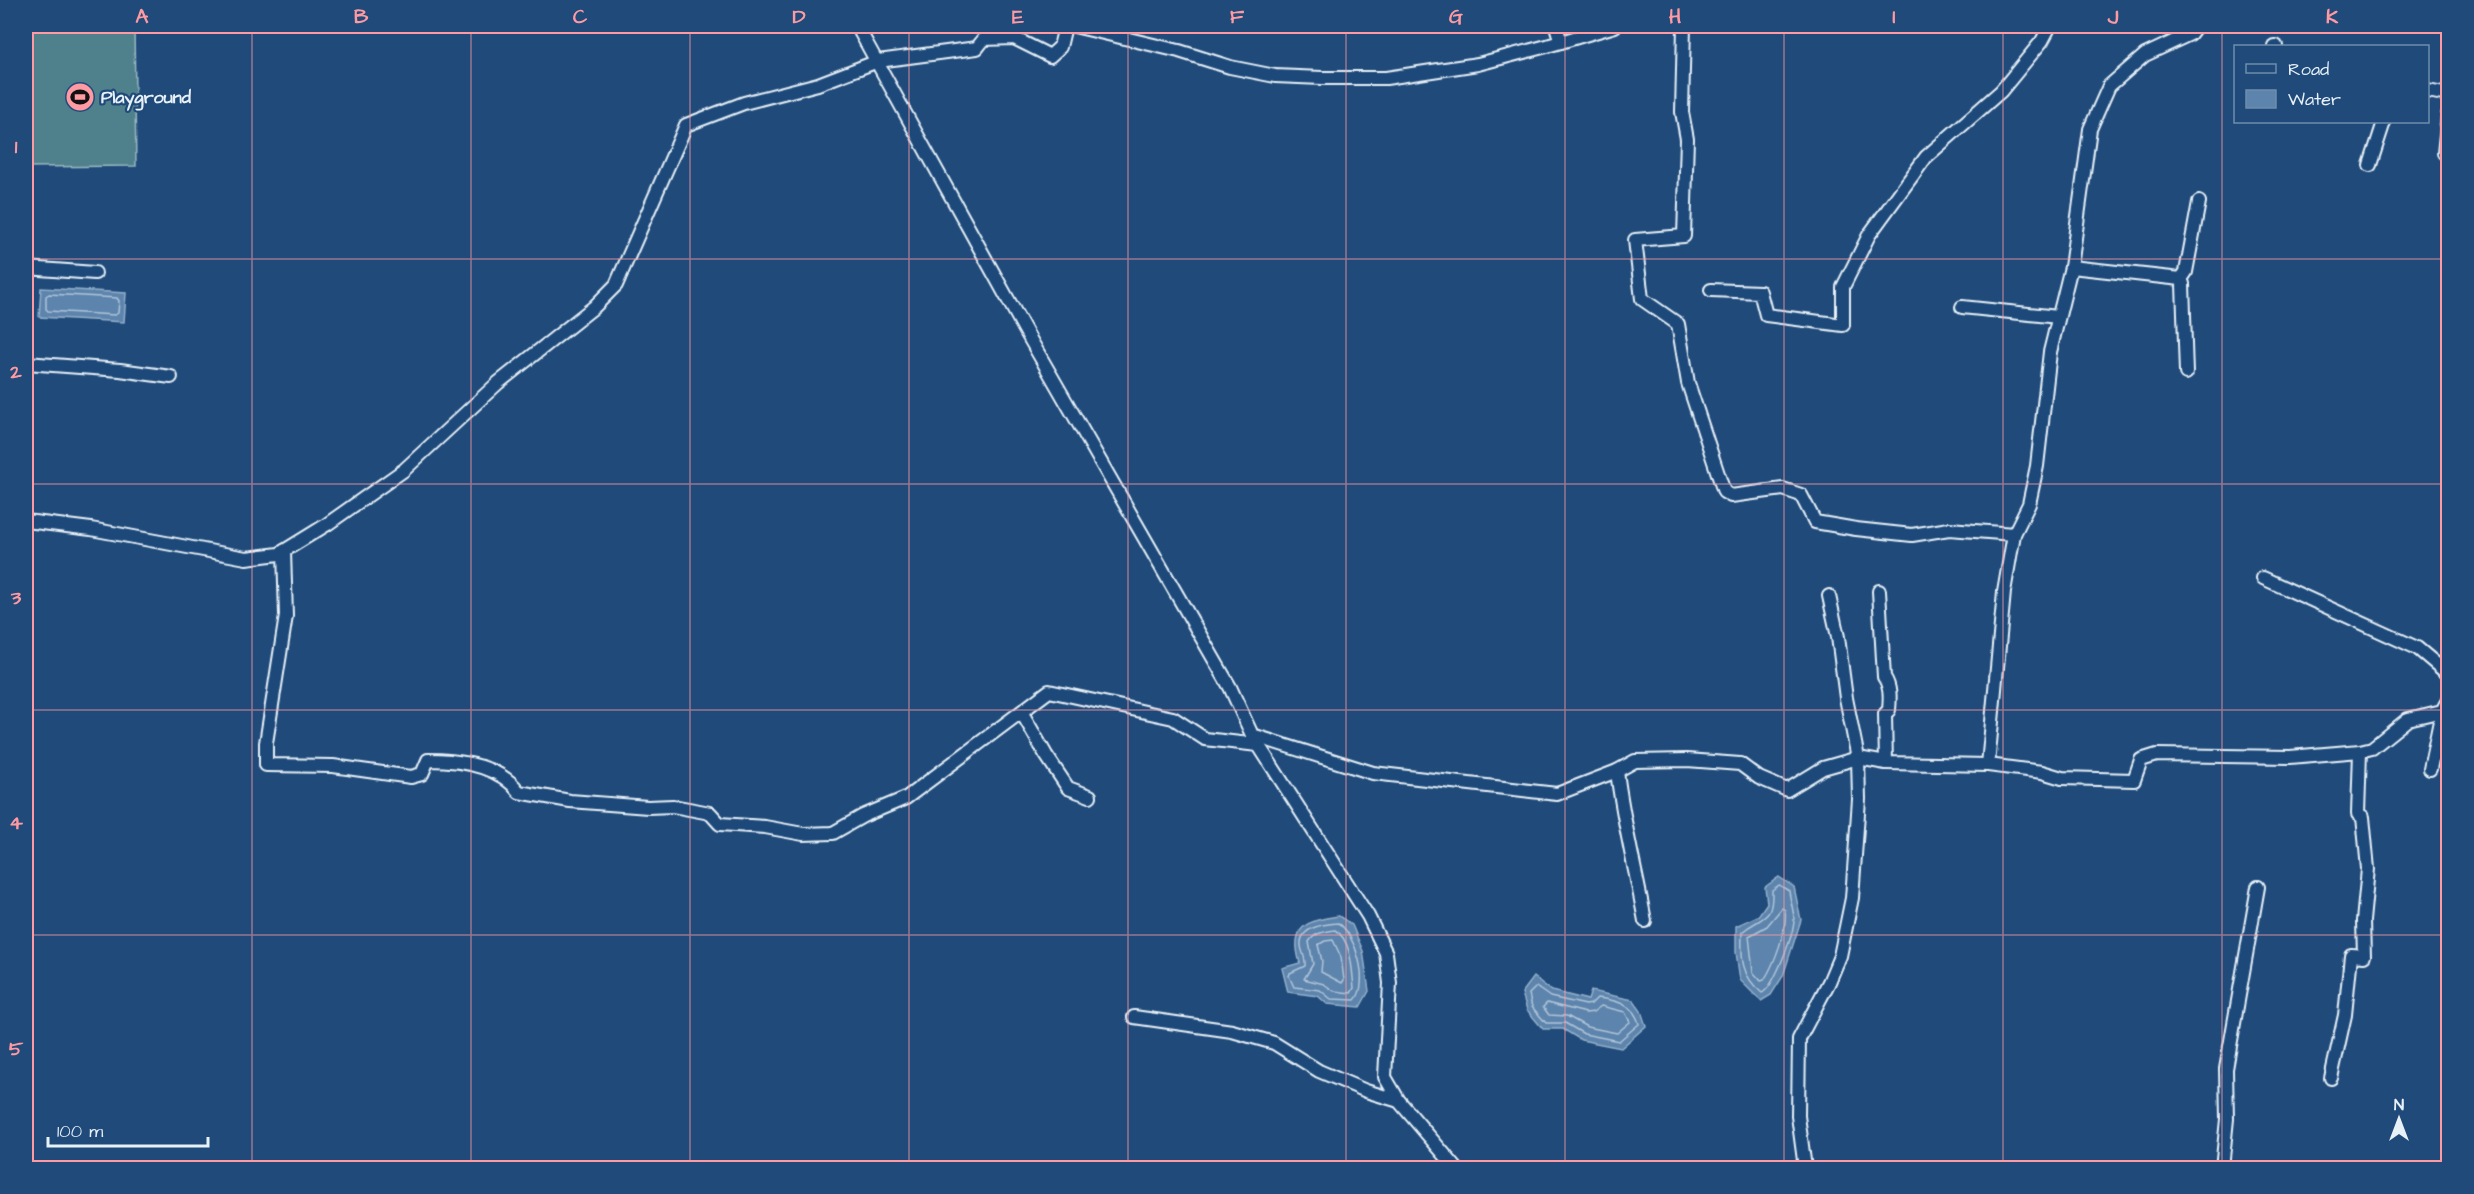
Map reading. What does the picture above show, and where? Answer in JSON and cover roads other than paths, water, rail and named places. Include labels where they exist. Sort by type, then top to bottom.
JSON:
[{"type":"street","points":[[857,26],[1032,342],[1230,687],[1255,740],[1368,916],[1386,952],[1390,983],[1385,1077],[1399,1101],[1456,1168]]},
{"type":"street","points":[[26,521],[91,530],[246,558],[279,554],[326,525],[404,470],[498,383],[594,307],[616,285],[686,125],[744,103],[818,84],[878,61],[977,48],[984,39],[1014,38],[1050,56],[1060,47],[1065,26]]},
{"type":"street","points":[[1074,26],[1179,51],[1230,67],[1275,76],[1322,78],[1396,76],[1478,64],[1614,26]]},
{"type":"street","points":[[1556,26],[1561,42]]},
{"type":"street","points":[[1684,26],[1682,112],[1687,139],[1684,236],[1635,240],[1638,277],[1642,299],[1678,324],[1688,383],[1724,492],[1731,496],[1783,489],[1801,495],[1815,522],[1856,530],[1911,535],[1949,529],[2014,534]]},
{"type":"street","points":[[1711,290],[1760,292],[1766,315],[1843,325],[1843,287],[1869,235],[1926,157],[2001,91],[2042,41],[2050,26]]},
{"type":"street","points":[[1988,765],[2004,592],[2014,534],[2031,495],[2042,432],[2050,352],[2071,267],[2090,129],[2109,86],[2145,55],[2190,34],[2196,26]]},
{"type":"street","points":[[2429,91],[2448,95]]},
{"type":"street","points":[[2448,114],[2444,153],[2448,154]]},
{"type":"street","points":[[2370,165],[2384,123]]},
{"type":"street","points":[[2181,279],[2186,272],[2199,202]]},
{"type":"street","points":[[2071,267],[2181,279]]},
{"type":"street","points":[[26,268],[95,273]]},
{"type":"street","points":[[2181,279],[2186,373]]},
{"type":"street","points":[[1962,307],[2058,317]]},
{"type":"street","points":[[26,363],[120,370],[171,377]]},
{"type":"street","points":[[284,551],[286,616],[266,742],[266,765],[333,766],[411,777],[422,774],[428,760],[452,760],[489,770],[510,779],[519,792],[570,801],[648,807],[673,806],[710,813],[720,824],[765,827],[803,834],[833,832],[863,816],[906,798],[1049,691],[1173,718],[1204,739],[1255,740],[1373,773],[1557,794],[1617,771],[1635,761],[1687,760],[1740,764],[1759,778],[1787,790],[1823,768],[1858,758],[1886,764],[1988,765],[2042,772],[2062,778],[2134,780],[2141,760],[2157,755],[2290,758],[2360,751],[2372,748],[2408,719],[2445,706]]},
{"type":"street","points":[[2263,578],[2417,648],[2448,674]]},
{"type":"street","points":[[1879,591],[1884,677],[1888,683],[1890,697],[1885,722],[1886,764]]},
{"type":"street","points":[[1805,1168],[1798,1116],[1799,1039],[1840,956],[1853,886],[1859,799],[1858,758],[1829,596]]},
{"type":"street","points":[[2430,769],[2445,706]]},
{"type":"street","points":[[1022,713],[1046,756],[1068,788],[1090,796]]},
{"type":"street","points":[[2331,1078],[2345,1015],[2351,955],[2364,956],[2363,921],[2368,869],[2364,817],[2358,814],[2360,751]]},
{"type":"street","points":[[1617,771],[1622,813],[1634,857],[1645,921]]},
{"type":"street","points":[[2222,1168],[2227,1119],[2226,1069],[2258,887]]},
{"type":"street","points":[[1134,1017],[1232,1030],[1274,1043],[1319,1071],[1366,1091],[1399,1101]]},
{"type":"water","points":[[41,288],[126,293],[124,322],[39,317]]},
{"type":"water","points":[[1779,877],[1794,887],[1801,920],[1783,976],[1771,995],[1761,1001],[1740,980],[1736,952],[1736,926],[1758,916],[1767,903],[1765,887]]},
{"type":"water","points":[[1339,916],[1352,925],[1363,951],[1369,991],[1360,1007],[1327,1004],[1318,996],[1288,992],[1282,968],[1300,963],[1297,941],[1303,928],[1317,920]]},
{"type":"water","points":[[1534,977],[1552,991],[1588,1000],[1591,991],[1633,1000],[1641,1011],[1646,1026],[1621,1048],[1581,1040],[1563,1029],[1543,1029],[1527,1010],[1522,993]]},
{"type":"place","name":"Playground","points":[[80,97]]}]
